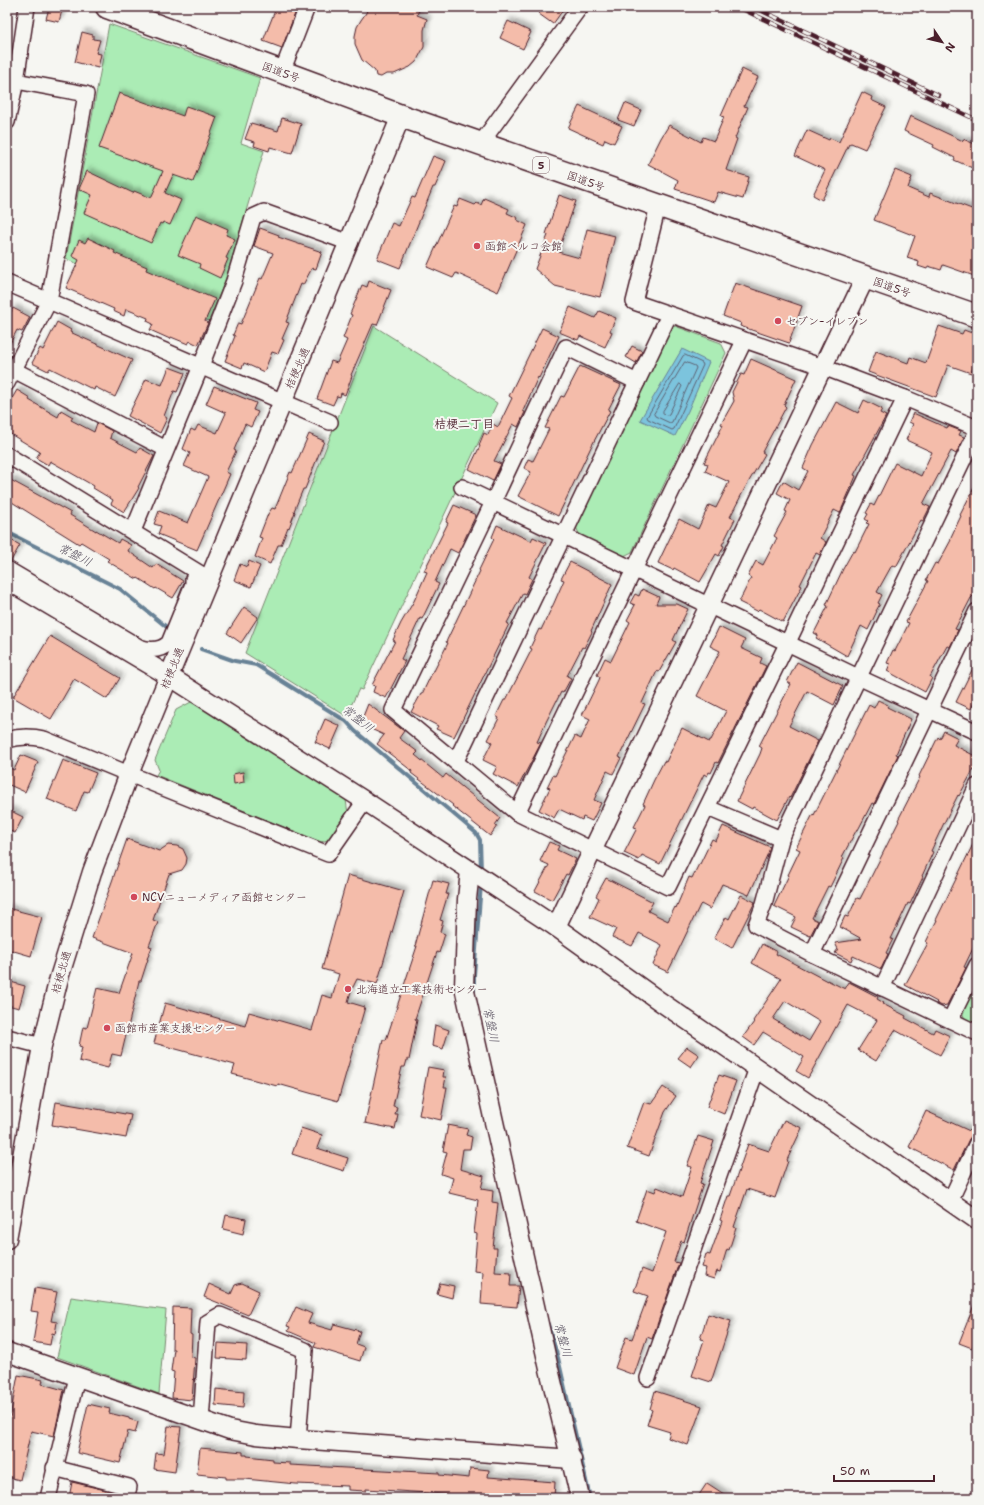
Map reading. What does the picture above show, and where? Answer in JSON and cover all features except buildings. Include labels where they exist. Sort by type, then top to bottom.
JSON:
[{"type":"highway","name":"国道5号","points":[[107,7],[401,116],[977,316]]},
{"type":"street","points":[[7,122],[16,81],[27,7]]},
{"type":"street","points":[[282,72],[308,7]]},
{"type":"street","points":[[481,143],[580,7]]},
{"type":"street","points":[[7,383],[49,301],[86,94],[16,81]]},
{"type":"street","name":"桔梗北通","points":[[7,1239],[42,1046],[51,1006],[92,872],[129,774],[169,676],[201,579],[282,401],[350,243],[401,116]]},
{"type":"street","points":[[658,206],[634,302],[823,367],[905,398],[977,428]]},
{"type":"street","points":[[133,531],[201,366],[234,281],[253,217],[264,212],[350,243]]},
{"type":"street","points":[[556,928],[865,278]]},
{"type":"street","points":[[7,283],[330,422]]},
{"type":"street","points":[[456,761],[669,314]]},
{"type":"street","points":[[516,813],[744,341]]},
{"type":"street","points":[[637,382],[566,346],[393,710],[456,761],[516,813],[668,887],[708,808],[905,398]]},
{"type":"street","points":[[14,370],[166,449]]},
{"type":"street","points":[[977,431],[781,840],[764,904],[756,925],[812,954],[977,1033]]},
{"type":"street","points":[[7,455],[133,531],[201,579],[190,590],[169,643],[165,647],[148,651],[139,648],[7,569]]},
{"type":"street","points":[[462,487],[788,642],[858,677],[977,732]]},
{"type":"street","points":[[7,580],[169,676],[479,877],[556,928],[977,1220]]},
{"type":"street","points":[[812,954],[977,611]]},
{"type":"street","points":[[7,740],[31,736],[44,738],[328,854],[365,802]]},
{"type":"street","points":[[882,988],[977,786]]},
{"type":"street","points":[[708,808],[781,840]]},
{"type":"street","points":[[479,877],[467,899],[464,987],[549,1369],[572,1459],[580,1498]]},
{"type":"street","points":[[950,1020],[977,965]]},
{"type":"street","points":[[7,1037],[42,1046]]},
{"type":"street","points":[[648,1378],[757,1068]]},
{"type":"street","points":[[950,1201],[977,1143]]},
{"type":"street","points":[[201,1421],[208,1322],[220,1315],[305,1350],[298,1440]]},
{"type":"street","points":[[7,1352],[230,1430],[298,1440],[572,1459]]},
{"type":"street","points":[[48,1498],[77,1377]]},
{"type":"street","points":[[54,1468],[129,1487],[126,1498]]},
{"type":"shaded area","points":[[161,1491],[281,1498],[162,1498]]},
{"type":"green space","points":[[109,24],[260,78],[241,143],[264,151],[226,278],[209,321],[66,259]]},
{"type":"green space","points":[[374,326],[497,403],[362,690],[359,689],[346,716],[245,653]]},
{"type":"green space","points":[[675,326],[721,343],[726,353],[632,552],[622,557],[580,536],[576,527],[668,330]]},
{"type":"green space","points":[[193,701],[346,800],[348,814],[331,839],[321,842],[156,775],[159,770],[155,760],[176,710]]},
{"type":"green space","points":[[977,979],[977,1027],[966,1022],[962,1012]]},
{"type":"green space","points":[[71,1297],[166,1310],[159,1394],[57,1357]]},
{"type":"water","points":[[682,349],[709,362],[688,411],[675,436],[640,420]]},
{"type":"waterway","name":"常盤川","points":[[7,532],[120,589],[169,629]]},
{"type":"waterway","name":"常盤川","points":[[201,649],[235,661],[256,665],[346,721],[355,731],[476,833],[480,840],[481,871]]},
{"type":"waterway","name":"常盤川","points":[[474,997],[474,975],[481,884]]},
{"type":"waterway","name":"常盤川","points":[[548,1324],[558,1358],[590,1498]]},
{"type":"railway","points":[[738,7],[977,120]]},
{"type":"railway","points":[[754,7],[938,95]]},
{"type":"place","name":"函館ベルコ会館","points":[[477,246]]},
{"type":"place","name":"セブン-イレブン","points":[[778,321]]},
{"type":"place","name":"NCVニューメディア函館センター","points":[[134,897]]},
{"type":"place","name":"北海道立工業技術センター","points":[[348,989]]},
{"type":"place","name":"函館市産業支援センター","points":[[107,1028]]},
{"type":"district","name":"桔梗二丁目","points":[[464,424]]}]
